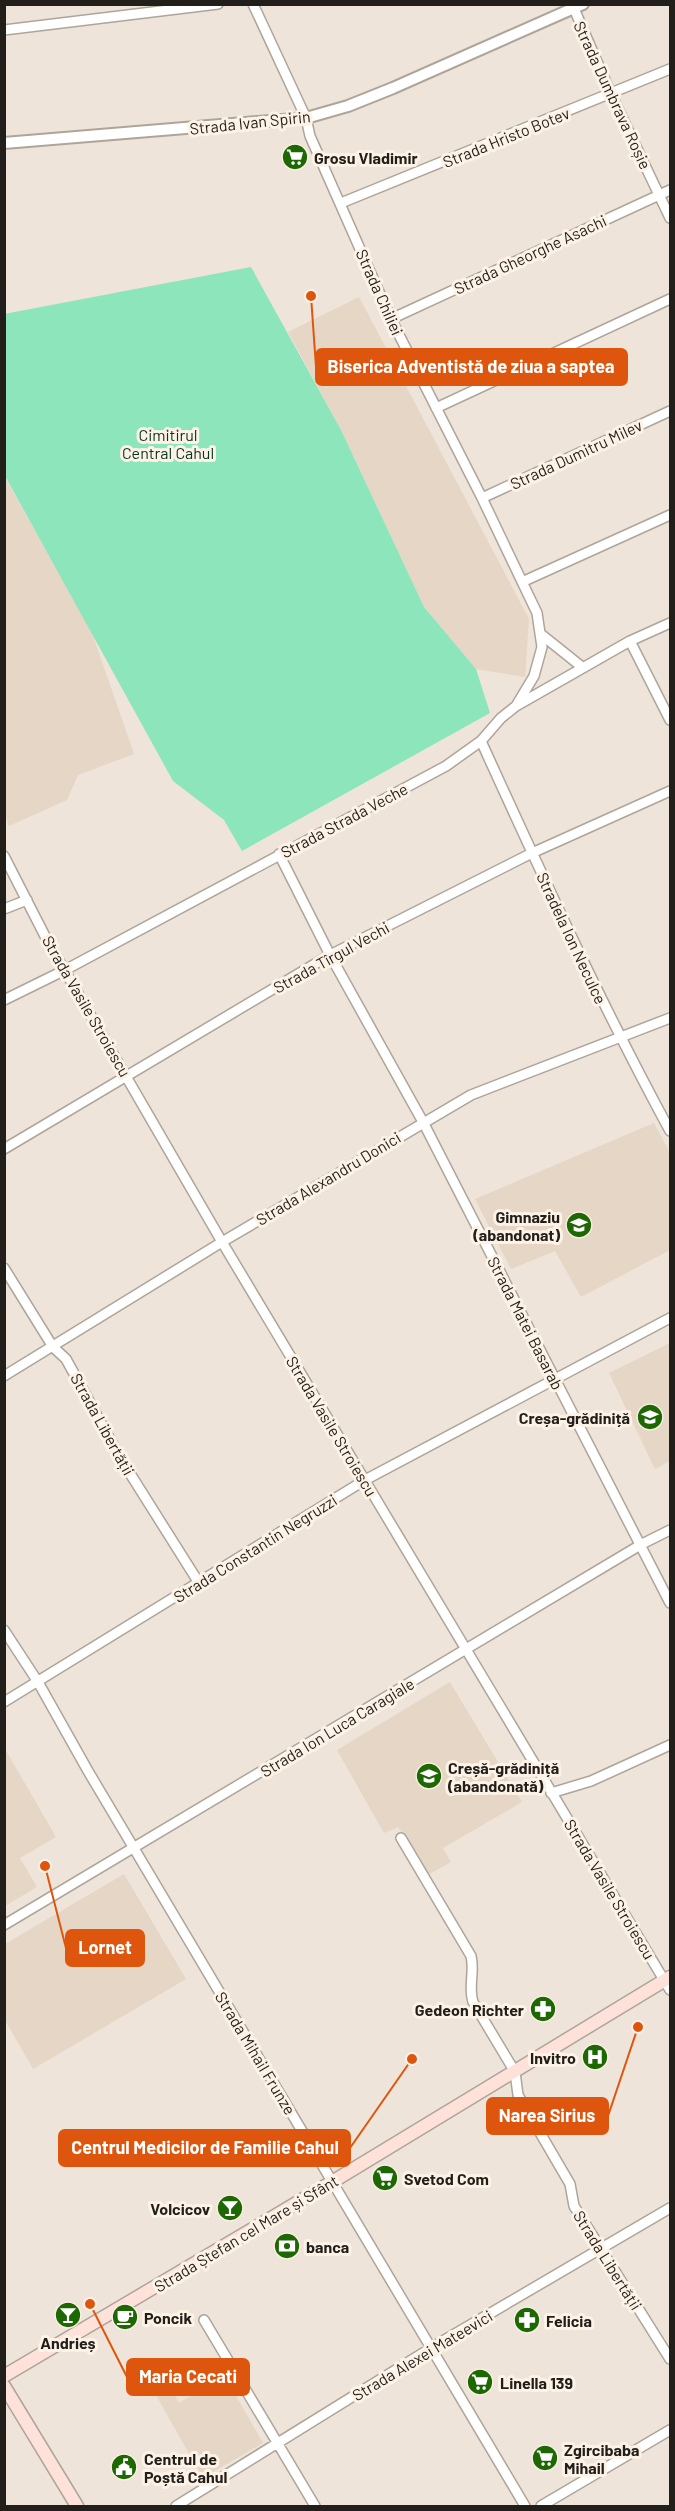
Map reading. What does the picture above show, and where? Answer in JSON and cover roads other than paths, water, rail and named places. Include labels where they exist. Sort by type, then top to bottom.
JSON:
[{"type":"main road","name":"Strada Ștefan cel Mare și Sfânt","points":[[4,2376],[514,2072],[669,1983]]},
{"type":"main road","points":[[4,2386],[77,2506]]},
{"type":"street","points":[[4,30],[218,4]]},
{"type":"street","name":"Strada Chiliei","points":[[253,4],[306,118],[310,136],[391,319],[482,498],[537,613],[542,647],[534,676],[516,706]]},
{"type":"street","name":"Strada Ivan Spirin","points":[[4,143],[306,118],[348,106],[384,92],[576,6]]},
{"type":"street","name":"Strada Dumbrava Roșie","points":[[576,6],[611,94],[670,218]]},
{"type":"street","name":"Strada Hristo Botev","points":[[341,203],[670,69]]},
{"type":"street","name":"Strada Gheorghe Asachi","points":[[391,319],[670,190]]},
{"type":"street","points":[[436,408],[670,300]]},
{"type":"street","name":"Strada Dumitru Milev","points":[[482,498],[670,411]]},
{"type":"street","points":[[522,582],[670,515]]},
{"type":"street","name":"Strada Strada Veche","points":[[4,1000],[65,970],[446,766],[481,741],[501,718],[516,706],[630,641],[670,623]]},
{"type":"street","points":[[542,635],[582,668]]},
{"type":"street","points":[[630,641],[670,720]]},
{"type":"street","name":"Stradela Ion Neculce","points":[[481,741],[620,1039],[670,1131]]},
{"type":"street","name":"Strada Tîrgul Vechi","points":[[4,1149],[128,1077],[212,1023],[330,955],[532,853],[670,791]]},
{"type":"street","name":"Strada Matei Basarab","points":[[279,854],[330,955],[423,1122],[555,1381],[642,1544],[670,1603]]},
{"type":"street","name":"Strada Vasile Stroiescu","points":[[4,856],[65,970],[222,1242],[551,1793],[669,1983]]},
{"type":"street","points":[[4,909],[27,900]]},
{"type":"street","name":"Strada Alexandru Donici","points":[[4,1376],[222,1242],[471,1095],[670,1018]]},
{"type":"street","name":"Strada Libertății","points":[[4,1268],[53,1347],[62,1354],[70,1366],[119,1456],[199,1582]]},
{"type":"street","name":"Strada Constantin Negruzzi","points":[[4,1702],[365,1480],[670,1318]]},
{"type":"street","name":"Strada Ion Luca Caragiale","points":[[4,1924],[642,1544],[670,1530]]},
{"type":"street","name":"Strada Mihail Frunze","points":[[4,1630],[38,1682],[88,1771],[525,2506]]},
{"type":"street","points":[[551,1793],[591,1781],[670,1745]]},
{"type":"street","name":"Strada Libertății","points":[[401,1838],[471,1956],[473,1972],[470,1993],[473,2002],[514,2072],[518,2096],[570,2184],[574,2206],[670,2360]]},
{"type":"street","name":"Strada Alexei Mateevici","points":[[176,2506],[431,2348],[670,2208]]},
{"type":"street","points":[[204,2320],[315,2506]]},
{"type":"street","points":[[541,2506],[670,2430]]},
{"type":"place","name":"Grosu Vladimir","points":[[295,157]]},
{"type":"place","name":"Biserica Adventistă de ziua a saptea","points":[[311,296]]},
{"type":"place","name":"Gimnaziu (abandonat)","points":[[579,1225]]},
{"type":"place","name":"Creșa-grădiniță","points":[[650,1417]]},
{"type":"place","name":"Creșă-grădiniță (abandonată)","points":[[429,1776]]},
{"type":"place","name":"Lornet","points":[[45,1866]]},
{"type":"place","name":"Gedeon Richter","points":[[543,2009]]},
{"type":"place","name":"Narea Sirius","points":[[638,2027]]},
{"type":"place","name":"Invitro","points":[[595,2057]]},
{"type":"place","name":"Centrul Medicilor de Familie Cahul","points":[[412,2059]]},
{"type":"place","name":"Svetod Com","points":[[385,2178]]},
{"type":"place","name":"Volcicov","points":[[230,2208]]},
{"type":"place","name":"banca","points":[[287,2246]]},
{"type":"place","name":"Maria Cecati","points":[[90,2304]]},
{"type":"place","name":"Andrieș","points":[[68,2315]]},
{"type":"place","name":"Poncik","points":[[125,2317]]},
{"type":"place","name":"Felicia","points":[[527,2320]]},
{"type":"place","name":"Linella 139","points":[[480,2382]]},
{"type":"place","name":"Zgircibaba Mihail","points":[[545,2458]]},
{"type":"place","name":"Centrul de Poștă Cahul","points":[[124,2467]]},
{"type":"park label","name":"Cimitirul Central Cahul","points":[[168,443]]}]
